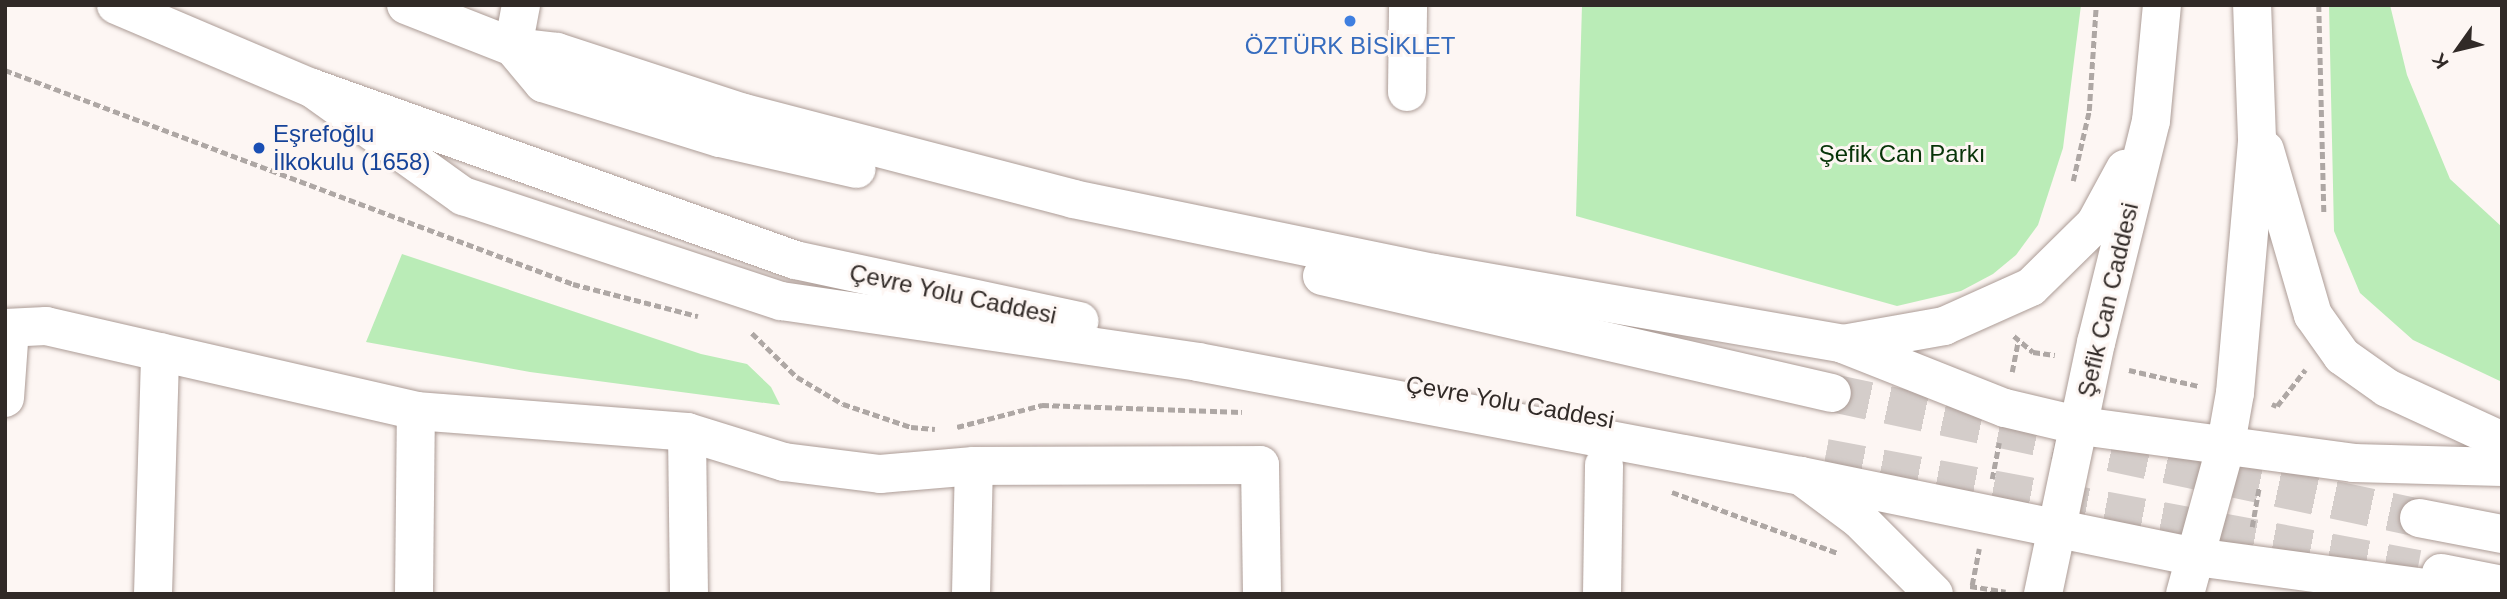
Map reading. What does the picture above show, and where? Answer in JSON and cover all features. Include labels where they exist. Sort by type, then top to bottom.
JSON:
[{"type":"main road","name":"Çevre Yolu Caddesi","points":[[116,5],[312,88],[795,260],[1139,334],[1813,467]]},
{"type":"main road","points":[[406,5],[513,47],[556,52],[744,113],[1073,199],[1434,273],[1843,344],[2005,408],[2081,426],[2225,449],[2353,463],[2502,467]]},
{"type":"main road","points":[[513,47],[521,5]]},
{"type":"main road","points":[[1406,92],[1408,5]]},
{"type":"main road","name":"Şefik Can Caddesi","points":[[2043,594],[2081,426],[2092,362],[2151,121],[2162,5]]},
{"type":"main road","points":[[2185,594],[2225,449],[2235,394],[2256,116],[2252,5]]},
{"type":"main road","points":[[513,47],[543,83],[720,138],[1832,393]]},
{"type":"main road","points":[[312,88],[463,195],[781,301],[1198,362],[1813,467],[1986,516],[2056,530],[2245,565],[2468,594]]},
{"type":"main road","points":[[2256,116],[2313,315],[2342,356],[2387,388],[2502,441]]},
{"type":"main road","points":[[1843,344],[1944,326],[2031,287],[2095,224],[2151,121]]},
{"type":"main road","points":[[5,398],[8,328],[46,326],[415,411],[687,432],[784,462],[880,474],[974,466],[1260,465],[1262,594]]},
{"type":"main road","points":[[153,594],[160,352]]},
{"type":"main road","points":[[415,411],[415,594]]},
{"type":"main road","points":[[687,432],[689,594]]},
{"type":"main road","points":[[1602,594],[1604,465]]},
{"type":"main road","points":[[971,594],[974,466]]},
{"type":"main road","points":[[1813,467],[1859,519],[1934,594]]},
{"type":"main road","points":[[2419,518],[2502,534]]},
{"type":"main road","points":[[2418,569],[2502,585]]},
{"type":"path","points":[[2071,190],[2089,111],[2096,5]]},
{"type":"path","points":[[2319,5],[2324,219]]},
{"type":"path","points":[[1992,304],[2018,342],[2033,352],[2092,362],[2277,406]]},
{"type":"path","points":[[2245,565],[2265,453],[2277,406],[2330,340]]},
{"type":"path","points":[[1964,594],[1972,585],[2018,342]]},
{"type":"path","points":[[1972,585],[2013,594]]},
{"type":"green space","name":"Şefik Can Parkı","points":[[1582,5],[2081,5],[2063,148],[2038,225],[2016,255],[1993,274],[1961,291],[1897,306],[1576,216]]},
{"type":"green space","points":[[2329,5],[2390,5],[2407,75],[2450,179],[2502,227],[2502,382],[2413,340],[2360,293],[2334,231]]},
{"type":"green space","points":[[402,254],[701,354],[747,364],[771,387],[780,405],[530,372],[366,342]]},
{"type":"tunnel","points":[[1832,393],[2419,518]]},
{"type":"tunnel","points":[[1825,458],[2418,569]]},
{"type":"place","name":"ÖZTÜRK BİSİKLET","points":[[1350,21]]},
{"type":"place","name":"Eşrefoğlu İlkokulu (1658)","points":[[259,148]]}]
